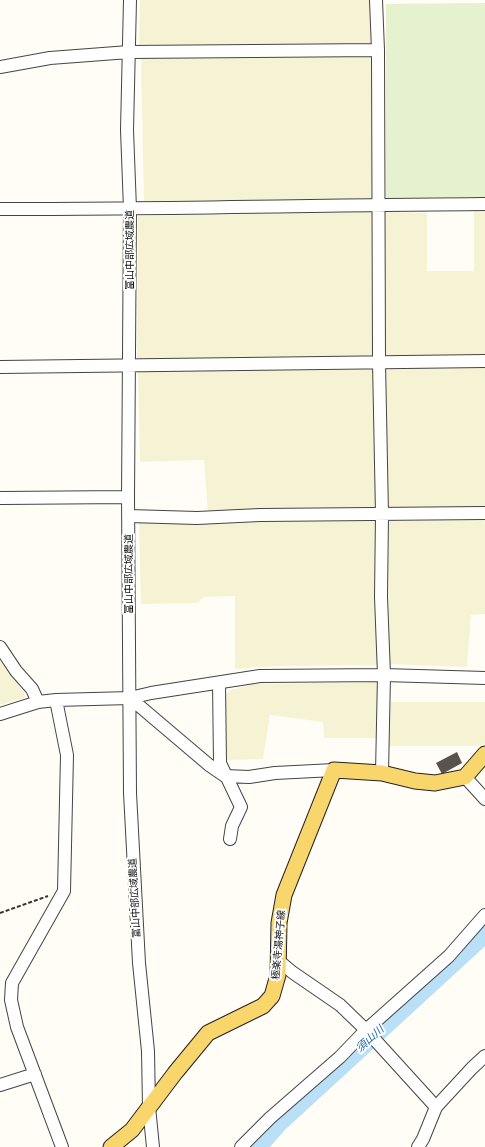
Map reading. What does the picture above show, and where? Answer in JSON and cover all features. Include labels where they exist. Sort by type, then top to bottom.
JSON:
[{"type":"main road","points":[[334,770],[382,773],[415,781],[435,782],[465,777],[485,754]]},
{"type":"main road","name":"極楽寺湯神子線","points":[[111,1147],[132,1130],[208,1033],[263,1006],[272,996],[278,975],[279,923],[284,895],[334,770]]},
{"type":"street","name":"富山中部広域農道","points":[[130,0],[128,130],[130,209],[128,497],[130,793],[139,962],[148,1051],[149,1107],[153,1147]]},
{"type":"street","points":[[376,0],[378,50],[379,362],[382,514],[381,597],[384,675],[382,773]]},
{"type":"street","points":[[0,67],[50,58],[130,52],[378,50]]},
{"type":"street","points":[[0,209],[130,209],[485,204]]},
{"type":"street","points":[[0,366],[485,361]]},
{"type":"street","points":[[0,498],[128,497]]},
{"type":"street","points":[[129,516],[196,518],[260,515],[485,513]]},
{"type":"street","points":[[0,647],[16,671],[32,689],[38,702]]},
{"type":"street","points":[[0,714],[38,702],[56,700],[130,698],[151,693],[260,676],[384,675],[485,678]]},
{"type":"street","points":[[219,683],[220,763],[241,807],[232,826],[230,839]]},
{"type":"street","points":[[130,698],[209,766],[225,776],[249,777],[275,773],[334,770]]},
{"type":"street","points":[[56,700],[67,755],[64,891],[12,983],[11,1000],[17,1027],[62,1147]]},
{"type":"street","points":[[465,777],[485,799]]},
{"type":"street","points":[[241,1147],[270,1118],[340,1057],[366,1030],[449,956],[485,915]]},
{"type":"street","points":[[279,961],[292,972],[340,1005],[366,1030],[436,1106]]},
{"type":"street","points":[[418,1147],[423,1139],[436,1106],[485,1056]]},
{"type":"street","points":[[0,1085],[35,1074]]},
{"type":"path","points":[[0,913],[64,891]]},
{"type":"shaded area","points":[[140,0],[372,0],[373,47],[139,48]]},
{"type":"shaded area","points":[[373,54],[373,201],[144,203],[141,58]]},
{"type":"shaded area","points":[[474,211],[485,211],[485,357],[384,357],[383,212],[427,213],[427,271],[474,271]]},
{"type":"shaded area","points":[[372,212],[375,358],[137,361],[138,216]]},
{"type":"shaded area","points":[[376,365],[379,510],[208,514],[204,460],[140,462],[138,370]]},
{"type":"shaded area","points":[[485,365],[485,509],[386,509],[384,366]]},
{"type":"shaded area","points":[[485,519],[485,614],[471,615],[467,667],[389,664],[388,521]]},
{"type":"shaded area","points":[[376,521],[380,665],[276,666],[235,669],[235,596],[204,597],[198,603],[141,604],[139,522]]},
{"type":"shaded area","points":[[0,656],[26,697],[0,705]]},
{"type":"shaded area","points":[[380,682],[378,738],[324,738],[323,722],[270,715],[263,759],[227,760],[226,694],[231,690],[252,684]]},
{"type":"shaded area","points":[[391,702],[485,702],[485,743],[481,746],[389,746]]},
{"type":"green space","points":[[485,3],[485,197],[386,198],[386,4]]},
{"type":"building","points":[[457,752],[462,763],[442,774],[436,763]]},
{"type":"waterway","name":"須山川","points":[[258,1147],[279,1123],[485,934]]}]
